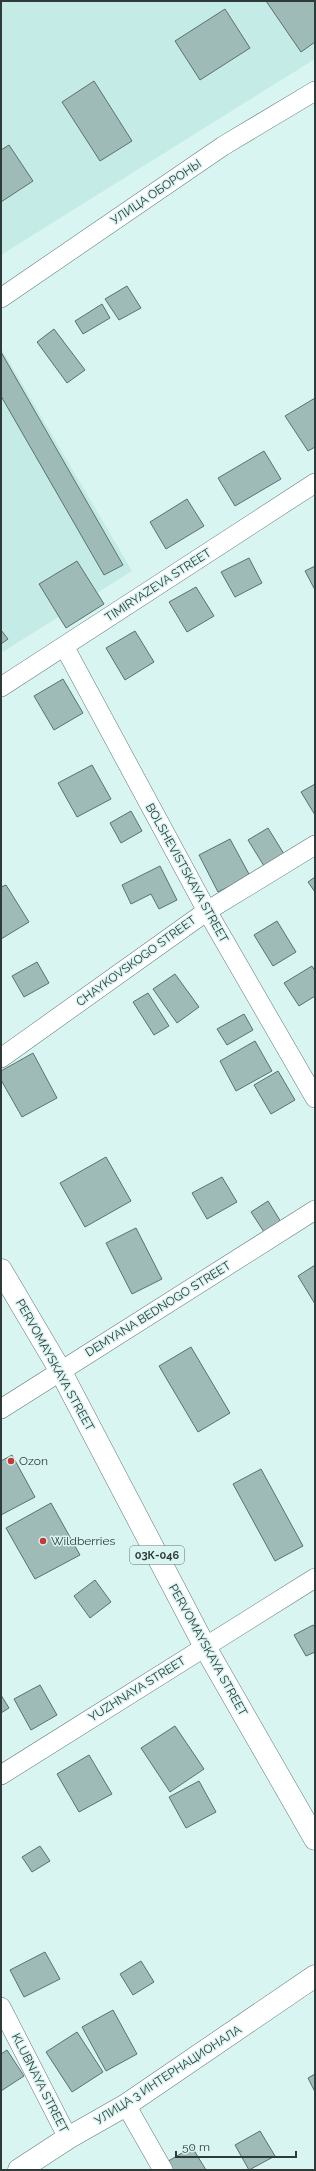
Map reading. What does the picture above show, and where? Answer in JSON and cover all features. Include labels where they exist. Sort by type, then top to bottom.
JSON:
[{"type":"main road","name":"PERVOMAYSKAYA STREET","points":[[1,1270],[60,1370],[205,1647],[315,1839]]},
{"type":"main road","name":"УЛИЦА 3 ИНТЕРНАЦИОНАЛА","points":[[19,2170],[68,2138],[126,2106],[315,1976]]},
{"type":"street","name":"УЛИЦА ОБОРОНЫ","points":[[1,298],[223,146],[315,91]]},
{"type":"street","name":"TIMIRYAZEVA STREET","points":[[1,687],[315,484]]},
{"type":"street","name":"BOLSHEVISTSKAYA STREET","points":[[64,646],[207,911],[315,1098]]},
{"type":"street","name":"CHAYKOVSKOGO STREET","points":[[1,1058],[207,911],[315,845]]},
{"type":"street","name":"DEMYANA BEDNOGO STREET","points":[[1,1409],[60,1370],[315,1210]]},
{"type":"street","name":"YUZHNAYA STREET","points":[[1,1775],[315,1578]]},
{"type":"street","name":"KLUBNAYA STREET","points":[[1,2007],[68,2138]]},
{"type":"street","points":[[126,2106],[163,2170]]},
{"type":"shaded area","points":[[1,1],[315,1],[315,59],[1,255]]},
{"type":"shaded area","points":[[1,348],[132,571],[1,653]]},
{"type":"building","points":[[266,1],[315,1],[315,42],[301,52]]},
{"type":"building","points":[[225,9],[250,48],[200,80],[175,41]]},
{"type":"building","points":[[94,81],[132,141],[100,161],[62,102]]},
{"type":"building","points":[[9,145],[33,181],[1,202],[1,150]]},
{"type":"building","points":[[127,286],[141,308],[119,320],[105,299]]},
{"type":"building","points":[[102,304],[110,318],[83,334],[75,321]]},
{"type":"building","points":[[54,329],[85,370],[67,383],[37,342]]},
{"type":"building","points":[[1,352],[123,565],[104,575],[1,396]]},
{"type":"building","points":[[315,398],[315,447],[308,451],[285,416]]},
{"type":"building","points":[[264,451],[281,479],[235,506],[218,478]]},
{"type":"building","points":[[187,499],[204,526],[166,549],[150,522]]},
{"type":"building","points":[[249,558],[262,583],[235,597],[221,572]]},
{"type":"building","points":[[77,561],[104,604],[66,628],[39,584]]},
{"type":"building","points":[[315,566],[315,590],[305,571]]},
{"type":"building","points":[[196,587],[214,616],[187,632],[169,602]]},
{"type":"building","points":[[1,630],[8,639],[1,644]]},
{"type":"building","points":[[135,631],[154,662],[125,680],[106,648]]},
{"type":"building","points":[[63,679],[83,713],[54,730],[34,696]]},
{"type":"building","points":[[92,765],[111,799],[77,817],[58,783]]},
{"type":"building","points":[[315,784],[315,815],[301,792]]},
{"type":"building","points":[[131,811],[142,831],[121,843],[110,823]]},
{"type":"building","points":[[268,828],[284,854],[264,866],[248,840]]},
{"type":"building","points":[[230,839],[250,876],[218,892],[199,855]]},
{"type":"building","points":[[160,866],[177,900],[159,909],[151,894],[131,904],[122,885]]},
{"type":"building","points":[[315,877],[315,892],[308,882]]},
{"type":"building","points":[[6,885],[29,922],[1,939],[1,887]]},
{"type":"building","points":[[277,921],[296,952],[273,966],[254,935]]},
{"type":"building","points":[[37,962],[49,983],[24,997],[12,976]]},
{"type":"building","points":[[312,966],[315,971],[315,996],[299,1006],[284,983]]},
{"type":"building","points":[[175,974],[199,1007],[177,1023],[153,989]]},
{"type":"building","points":[[148,993],[169,1026],[154,1035],[133,1002]]},
{"type":"building","points":[[244,1014],[253,1030],[227,1045],[217,1029]]},
{"type":"building","points":[[255,1041],[272,1071],[236,1091],[220,1061]]},
{"type":"building","points":[[33,1053],[57,1098],[22,1117],[1,1080],[1,1071]]},
{"type":"building","points":[[278,1071],[295,1100],[271,1114],[254,1085]]},
{"type":"building","points":[[106,1157],[131,1201],[85,1227],[60,1183]]},
{"type":"building","points":[[222,1177],[237,1202],[207,1219],[192,1193]]},
{"type":"building","points":[[268,1201],[281,1222],[264,1232],[251,1212]]},
{"type":"building","points":[[136,1228],[162,1279],[132,1294],[106,1243]]},
{"type":"building","points":[[315,1265],[315,1304],[298,1276]]},
{"type":"building","points":[[191,1347],[230,1413],[198,1432],[159,1366]]},
{"type":"building","points":[[12,1455],[35,1497],[1,1515],[1,1461]]},
{"type":"building","points":[[261,1469],[303,1546],[275,1561],[233,1484]]},
{"type":"building","name":"Wildberries","points":[[51,1503],[80,1555],[35,1579],[6,1528]]},
{"type":"building","points":[[95,1580],[111,1602],[90,1618],[74,1596]]},
{"type":"building","points":[[313,1625],[315,1628],[315,1652],[306,1656],[294,1635]]},
{"type":"building","points":[[40,1685],[57,1715],[31,1730],[14,1699]]},
{"type":"building","points":[[1,1695],[9,1708],[1,1713]]},
{"type":"building","points":[[175,1726],[204,1769],[170,1792],[141,1748]]},
{"type":"building","points":[[89,1755],[112,1794],[79,1812],[57,1774]]},
{"type":"building","points":[[199,1781],[216,1812],[186,1828],[169,1797]]},
{"type":"building","points":[[40,1846],[50,1861],[32,1872],[22,1857]]},
{"type":"building","points":[[45,1952],[60,1979],[24,1997],[10,1970]]},
{"type":"building","points":[[141,1961],[154,1982],[133,1995],[120,1974]]},
{"type":"building","points":[[113,2010],[137,2054],[106,2071],[82,2027]]},
{"type":"building","points":[[77,2032],[103,2072],[72,2092],[46,2052]]},
{"type":"building","points":[[7,2050],[24,2076],[1,2091],[1,2054]]},
{"type":"building","points":[[315,2074],[315,2092],[308,2078]]},
{"type":"building","points":[[260,2131],[275,2156],[249,2170],[235,2145]]},
{"type":"building","points":[[192,2147],[206,2170],[169,2170],[165,2163]]},
{"type":"place","name":"Ozon","points":[[11,1461]]},
{"type":"place","name":"Wildberries","points":[[43,1541]]}]
